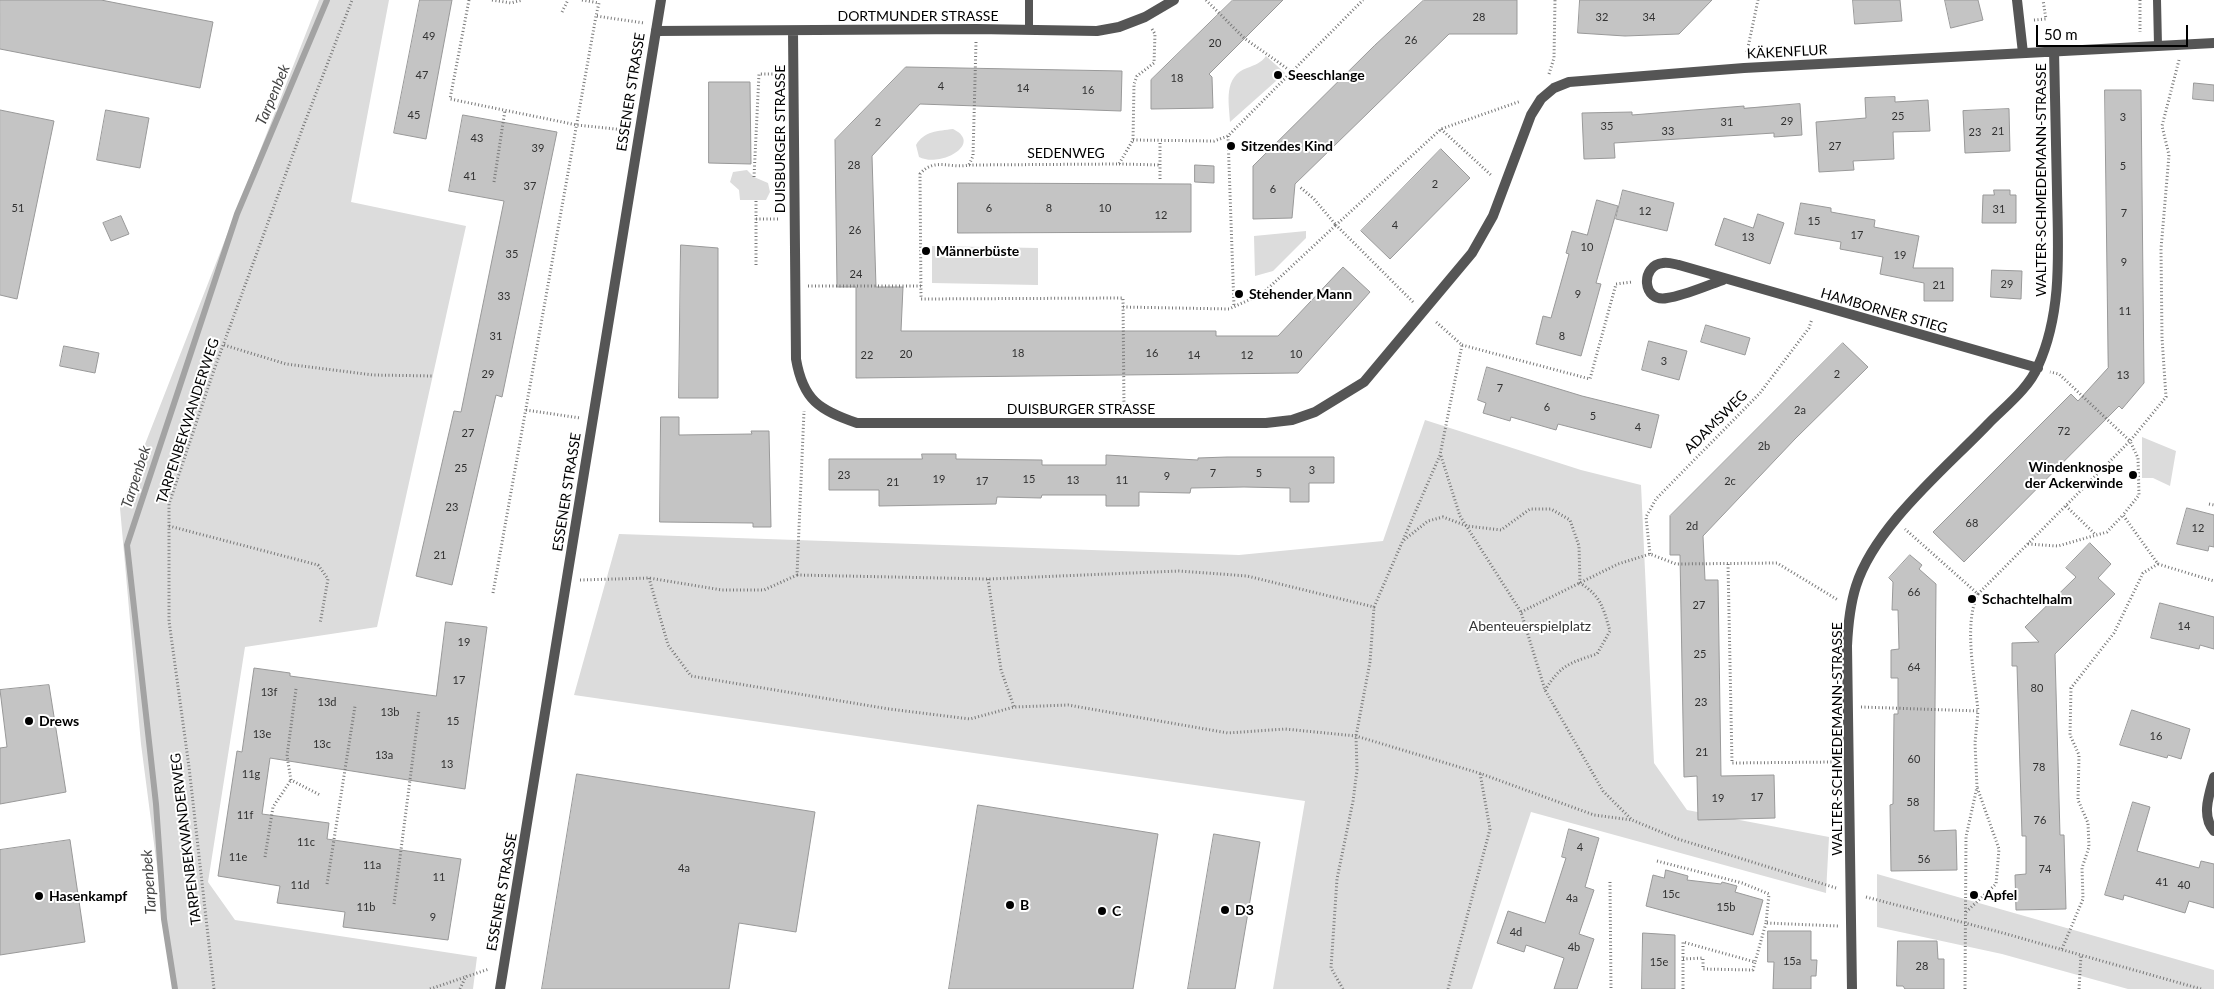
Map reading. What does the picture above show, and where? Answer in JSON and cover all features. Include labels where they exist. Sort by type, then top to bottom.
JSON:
[{"type":"street","name":"ESSENER STRASSE","points":[[500,989],[661,0]]},
{"type":"street","name":"DORTMUNDER STRASSE","points":[[656,28],[793,31],[976,29],[1097,31],[1119,27],[1145,17],[1174,0]]},
{"type":"street","points":[[2017,0],[2021,21],[2023,53]]},
{"type":"street","name":"DUISBURGER STRASSE","points":[[793,31],[796,359],[805,392],[822,409],[857,424],[1266,423],[1292,420],[1315,412],[1364,382],[1472,253],[1494,216],[1531,115],[1541,98],[1554,88]]},
{"type":"street","name":"KÄKENFLUR","points":[[1554,88],[1569,82],[1583,80],[1744,68],[2054,50],[2214,43]]},
{"type":"street","name":"WALTER-SCHMEDEMANN-STRASSE","points":[[1852,989],[1851,927],[1855,894],[1849,762],[1847,646],[1851,608],[1856,586],[1865,565],[1895,520],[2017,395],[2038,368],[2050,332],[2057,292],[2054,50]]},
{"type":"street","name":"HAMBORNER STIEG","points":[[1646,281],[1648,272],[1654,266],[1663,263],[2038,368]]},
{"type":"street","points":[[1646,281],[1648,292],[1655,297],[1666,299],[1723,280]]},
{"type":"street","points":[[2214,777],[2207,802],[2207,823],[2214,831]]},
{"type":"lane","points":[[1028,0],[1029,30]]},
{"type":"lane","points":[[2157,0],[2158,45]]},
{"type":"path","name":"TARPENBEKWANDERWEG","points":[[214,989],[189,767],[169,621],[169,504],[303,127],[352,0]]},
{"type":"path","points":[[469,0],[450,99],[577,125],[638,132]]},
{"type":"path","points":[[492,0],[511,3],[522,0]]},
{"type":"path","points":[[562,12],[568,0]]},
{"type":"path","points":[[493,593],[599,2],[582,0]]},
{"type":"path","points":[[1206,0],[1244,38],[1292,72]]},
{"type":"path","points":[[1133,140],[1214,141],[1228,136],[1363,0]]},
{"type":"path","points":[[1123,307],[1229,309],[1262,294],[1441,129],[1523,100],[1541,98],[1554,58],[1556,0]]},
{"type":"path","points":[[1744,68],[1758,0]]},
{"type":"path","points":[[2021,21],[2046,19],[2043,0]]},
{"type":"path","points":[[2140,0],[2140,46]]},
{"type":"path","points":[[596,16],[656,28]]},
{"type":"path","name":"SEDENWEG","points":[[921,286],[920,174],[927,166],[938,163],[959,167],[969,165],[1119,164],[1133,140],[1134,84],[1137,76],[1154,63],[1155,34],[1145,17]]},
{"type":"path","points":[[969,165],[973,156],[976,29]]},
{"type":"path","points":[[1965,989],[1966,837],[1977,787],[1975,743],[1978,711],[1971,642],[1973,603],[1978,594],[2130,441],[2166,397],[2162,338],[2161,249],[2169,155],[2162,126],[2184,44]]},
{"type":"path","points":[[754,177],[759,74],[779,74]]},
{"type":"path","points":[[494,182],[505,110]]},
{"type":"path","points":[[1441,129],[1504,187]]},
{"type":"path","points":[[1228,136],[1234,307]]},
{"type":"path","points":[[1160,141],[1160,179]]},
{"type":"path","points":[[1119,164],[1160,165]]},
{"type":"path","points":[[1300,187],[1314,198],[1336,225],[1423,312],[1462,345],[1590,379],[1616,284],[1646,281]]},
{"type":"path","points":[[756,201],[756,266]]},
{"type":"path","points":[[756,219],[795,219]]},
{"type":"path","points":[[795,286],[921,286],[921,299],[1123,298],[1124,423]]},
{"type":"path","name":"ADAMSWEG","points":[[1650,554],[1646,516],[1656,499],[1760,394],[1809,328],[1817,306]]},
{"type":"path","points":[[224,345],[286,364],[373,375],[433,376]]},
{"type":"path","points":[[1343,989],[1331,968],[1337,879],[1356,778],[1356,736],[1370,662],[1374,606],[1440,455],[1462,345]]},
{"type":"path","points":[[2027,544],[2058,546],[2107,532],[2139,495],[2138,458],[2130,441],[2059,374],[2038,368]]},
{"type":"path","points":[[797,575],[805,392]]},
{"type":"path","points":[[526,410],[592,420]]},
{"type":"path","points":[[1440,455],[1460,516],[1521,612],[1546,690],[1603,791],[1632,820]]},
{"type":"path","points":[[2209,504],[2214,505]]},
{"type":"path","points":[[2066,506],[2096,535]]},
{"type":"path","points":[[1404,541],[1428,521],[1443,517],[1466,526],[1501,530],[1530,509],[1551,509],[1570,520],[1579,546],[1580,583]]},
{"type":"path","points":[[2123,515],[2158,564],[2214,581]]},
{"type":"path","points":[[1895,520],[1978,594]]},
{"type":"path","points":[[169,526],[318,565],[328,579],[320,624]]},
{"type":"path","points":[[1521,612],[1618,564],[1650,554],[1676,564],[1777,563],[1851,608]]},
{"type":"path","points":[[1728,564],[1732,763],[1849,762]]},
{"type":"path","points":[[2062,949],[2083,899],[2082,868],[2089,847],[2088,823],[2078,800],[2079,755],[2070,735],[2071,688],[2114,633],[2144,573],[2158,564]]},
{"type":"path","points":[[567,581],[649,578],[722,590],[764,590],[797,575],[988,579],[1179,571],[1247,576],[1374,606]]},
{"type":"path","points":[[649,578],[668,645],[691,676],[889,709],[970,719],[1014,707],[1068,705],[1228,732],[1285,729],[1356,736],[1480,773],[1594,815],[1632,820],[1678,839],[1855,894],[1965,922],[2201,989]]},
{"type":"path","points":[[988,579],[1002,670],[1014,707]]},
{"type":"path","points":[[1546,690],[1557,672],[1568,664],[1596,654],[1610,631],[1602,602],[1591,590],[1580,583]]},
{"type":"path","points":[[264,857],[273,807],[292,780],[287,756],[296,689]]},
{"type":"path","points":[[327,884],[355,706]]},
{"type":"path","points":[[1848,706],[1978,711]]},
{"type":"path","points":[[394,904],[419,710]]},
{"type":"path","points":[[1448,989],[1490,829],[1480,773]]},
{"type":"path","points":[[292,780],[320,795]]},
{"type":"path","points":[[1965,912],[1996,884],[1998,849],[1977,787]]},
{"type":"path","points":[[1657,861],[1742,884],[1768,894],[1766,923],[1752,970],[1703,969],[1703,958],[1683,959]]},
{"type":"path","points":[[1610,882],[1611,989]]},
{"type":"path","points":[[1766,923],[1851,927]]},
{"type":"path","points":[[1683,989],[1683,942],[1755,962]]},
{"type":"path","points":[[2079,989],[2081,954]]},
{"type":"path","points":[[430,989],[466,975],[503,965]]},
{"type":"path","points":[[460,989],[466,975]]},
{"type":"green space","points":[[319,0],[389,0],[351,202],[466,226],[377,627],[245,647],[208,882],[235,920],[477,957],[473,989],[173,989],[141,744],[120,508]]},
{"type":"green space","points":[[1266,56],[1285,73],[1230,122],[1229,91],[1234,77],[1239,72],[1260,62]]},
{"type":"green space","points":[[953,129],[961,135],[964,141],[956,153],[938,159],[928,160],[919,157],[916,145],[919,140],[932,132]]},
{"type":"green space","points":[[747,170],[754,177],[768,183],[770,192],[766,200],[740,200],[739,190],[730,182],[733,172]]},
{"type":"green space","points":[[1306,231],[1306,238],[1273,271],[1255,276],[1254,236]]},
{"type":"green space","points":[[932,246],[1038,248],[1038,285],[932,283]]},
{"type":"green space","name":"Abenteuerspielplatz","points":[[1425,420],[1581,470],[1641,485],[1654,763],[1687,810],[1829,837],[1826,893],[1531,812],[1472,989],[1273,989],[1305,801],[574,695],[619,534],[1239,555],[1383,541]]},
{"type":"green space","points":[[2142,437],[2176,451],[2170,486],[2153,478],[2142,478]]},
{"type":"green space","points":[[1877,874],[2214,970],[2214,989],[2128,989],[2002,954],[1877,927]]},
{"type":"building","points":[[0,0],[101,0],[213,22],[200,88],[0,49]]},
{"type":"building","points":[[420,0],[452,0],[426,139],[394,133]]},
{"type":"building","points":[[1233,0],[1283,0],[1209,74],[1212,77],[1213,108],[1151,109],[1151,80]]},
{"type":"building","points":[[1424,0],[1517,0],[1517,34],[1449,34],[1295,184],[1292,218],[1253,219],[1253,166],[1374,46]]},
{"type":"building","points":[[1580,0],[1712,0],[1679,34],[1625,36],[1578,33]]},
{"type":"building","points":[[1853,0],[1900,0],[1902,21],[1855,24]]},
{"type":"building","points":[[1945,0],[1978,0],[1983,20],[1951,28]]},
{"type":"building","points":[[906,67],[1122,71],[1121,111],[920,104],[872,156],[876,287],[903,287],[901,331],[1216,331],[1216,336],[1278,336],[1343,267],[1370,292],[1298,373],[856,378],[856,287],[837,287],[835,140]]},
{"type":"building","points":[[709,82],[750,82],[751,164],[709,163]]},
{"type":"building","points":[[2194,83],[2214,85],[2214,101],[2193,99]]},
{"type":"building","points":[[2105,90],[2141,90],[2144,383],[2122,409],[2119,406],[1964,562],[1933,532],[2071,394],[2078,401],[2108,368]]},
{"type":"building","points":[[1895,97],[1895,102],[1928,100],[1930,131],[1893,132],[1894,159],[1853,161],[1854,170],[1819,172],[1816,122],[1866,118],[1865,98]]},
{"type":"building","points":[[1800,104],[1802,135],[1774,137],[1774,133],[1614,143],[1615,158],[1584,159],[1582,113],[1632,112],[1632,115],[1744,106],[1744,108]]},
{"type":"building","points":[[2009,109],[2010,151],[1965,153],[1963,111]]},
{"type":"building","points":[[0,110],[54,121],[17,299],[0,295]]},
{"type":"building","points":[[106,110],[149,118],[140,168],[97,160]]},
{"type":"building","points":[[463,115],[557,132],[502,397],[496,395],[452,585],[416,576],[454,411],[461,412],[504,201],[449,191]]},
{"type":"building","points":[[1441,149],[1470,178],[1390,259],[1361,231]]},
{"type":"building","points":[[1195,165],[1214,166],[1214,183],[1195,182]]},
{"type":"building","points":[[958,183],[1191,184],[1191,232],[958,233]]},
{"type":"building","points":[[1623,190],[1674,203],[1667,231],[1616,219]]},
{"type":"building","points":[[1994,190],[2010,190],[2010,195],[2016,195],[2016,223],[1982,223],[1983,195],[1994,195]]},
{"type":"building","points":[[1597,200],[1618,206],[1596,283],[1601,284],[1581,356],[1536,344],[1543,316],[1551,318],[1569,254],[1566,253],[1572,231],[1587,235]]},
{"type":"building","points":[[1801,203],[1831,208],[1831,212],[1875,220],[1874,227],[1919,236],[1913,268],[1953,268],[1953,301],[1924,301],[1924,283],[1880,274],[1883,257],[1840,249],[1841,242],[1795,234]]},
{"type":"building","points":[[1758,214],[1784,223],[1770,264],[1715,245],[1724,218],[1753,228]]},
{"type":"building","points":[[121,216],[129,234],[111,241],[103,223]]},
{"type":"building","points":[[681,245],[718,248],[718,398],[679,398]]},
{"type":"building","points":[[1992,270],[2022,271],[2021,299],[1991,297]]},
{"type":"building","points":[[1706,325],[1750,338],[1745,355],[1701,342]]},
{"type":"building","points":[[1649,341],[1687,351],[1679,380],[1642,370]]},
{"type":"building","points":[[1843,343],[1868,367],[1795,439],[1703,536],[1705,580],[1718,580],[1721,776],[1774,775],[1775,818],[1698,820],[1697,776],[1684,777],[1680,555],[1670,555],[1670,516]]},
{"type":"building","points":[[64,346],[99,353],[95,373],[60,366]]},
{"type":"building","points":[[1487,367],[1582,396],[1659,415],[1651,448],[1558,424],[1556,430],[1511,417],[1510,421],[1483,413],[1486,403],[1478,400]]},
{"type":"building","points":[[661,417],[679,417],[679,435],[752,434],[751,431],[769,431],[771,527],[753,527],[753,523],[660,522]]},
{"type":"building","points":[[922,454],[956,454],[956,459],[1042,460],[1042,465],[1106,465],[1106,455],[1198,460],[1198,458],[1227,457],[1334,457],[1334,483],[1309,483],[1309,502],[1290,502],[1290,488],[1191,488],[1190,493],[1139,492],[1139,506],[1106,506],[1106,495],[1042,495],[1041,498],[997,497],[996,504],[879,506],[879,490],[829,490],[829,459],[922,459]]},
{"type":"building","points":[[2187,508],[2214,515],[2214,547],[2209,546],[2208,551],[2177,544]]},
{"type":"building","points":[[2090,543],[2111,564],[2098,578],[2115,594],[2055,654],[2060,835],[2064,835],[2066,909],[2016,910],[2015,875],[2026,874],[2026,836],[2022,836],[2017,666],[2012,666],[2012,643],[2039,642],[2025,627],[2076,577],[2066,568]]},
{"type":"building","points":[[1910,555],[1922,565],[1919,569],[1936,584],[1934,831],[1956,830],[1957,870],[1891,871],[1890,805],[1893,804],[1894,714],[1898,714],[1898,678],[1891,678],[1891,650],[1899,649],[1898,610],[1892,610],[1893,582],[1889,578]]},
{"type":"building","points":[[2160,603],[2214,617],[2214,649],[2200,645],[2199,649],[2151,638]]},
{"type":"building","points":[[446,622],[487,627],[465,789],[270,758],[262,814],[329,823],[327,839],[461,859],[448,940],[343,927],[345,912],[277,903],[280,886],[218,876],[237,751],[242,752],[254,668],[290,673],[290,676],[436,696]]},
{"type":"building","name":"Drews","points":[[49,685],[66,792],[0,804],[0,748],[7,747],[0,690]]},
{"type":"building","points":[[2132,710],[2190,729],[2181,759],[2168,755],[2167,758],[2120,745]]},
{"type":"building","points":[[577,774],[815,812],[796,932],[739,923],[729,989],[542,989]]},
{"type":"building","points":[[2133,802],[2150,807],[2137,851],[2199,868],[2201,861],[2214,864],[2214,908],[2189,901],[2185,913],[2124,895],[2123,900],[2105,895]]},
{"type":"building","points":[[978,805],[1158,834],[1133,989],[949,989]]},
{"type":"building","points":[[1569,829],[1599,838],[1585,887],[1594,890],[1579,934],[1594,939],[1577,989],[1554,989],[1564,958],[1526,945],[1524,952],[1497,943],[1508,911],[1545,923],[1566,858],[1562,857]]},
{"type":"building","name":"D3","points":[[1214,834],[1260,842],[1235,989],[1188,989]]},
{"type":"building","name":"Hasenkampf","points":[[70,840],[85,942],[0,955],[0,850]]},
{"type":"building","points":[[1666,870],[1688,876],[1687,880],[1721,884],[1722,882],[1737,886],[1735,892],[1763,900],[1753,935],[1646,906],[1653,875],[1664,878]]},
{"type":"building","points":[[1768,931],[1811,931],[1811,960],[1817,960],[1816,976],[1811,976],[1811,989],[1773,989],[1774,962],[1768,962]]},
{"type":"building","points":[[1643,933],[1675,935],[1675,989],[1642,989]]},
{"type":"building","points":[[1898,941],[1937,941],[1938,959],[1944,959],[1944,989],[1905,989],[1903,986],[1897,986]]},
{"type":"waterway","name":"Tarpenbek","points":[[175,989],[164,919],[156,804],[127,545],[237,214],[327,0]]},
{"type":"place","name":"Seeschlange","points":[[1278,75]]},
{"type":"place","name":"Sitzendes Kind","points":[[1231,146]]},
{"type":"place","name":"Männerbüste","points":[[926,251]]},
{"type":"place","name":"Stehender Mann","points":[[1239,294]]},
{"type":"place","name":"Windenknospe der Ackerwinde","points":[[2133,475]]},
{"type":"place","name":"Schachtelhalm","points":[[1972,599]]},
{"type":"place","name":"Drews","points":[[29,721]]},
{"type":"place","name":"Apfel","points":[[1974,895]]},
{"type":"place","name":"Hasenkampf","points":[[39,896]]},
{"type":"place","name":"B","points":[[1010,905]]},
{"type":"place","name":"D3","points":[[1225,910]]},
{"type":"place","name":"C","points":[[1102,911]]}]
